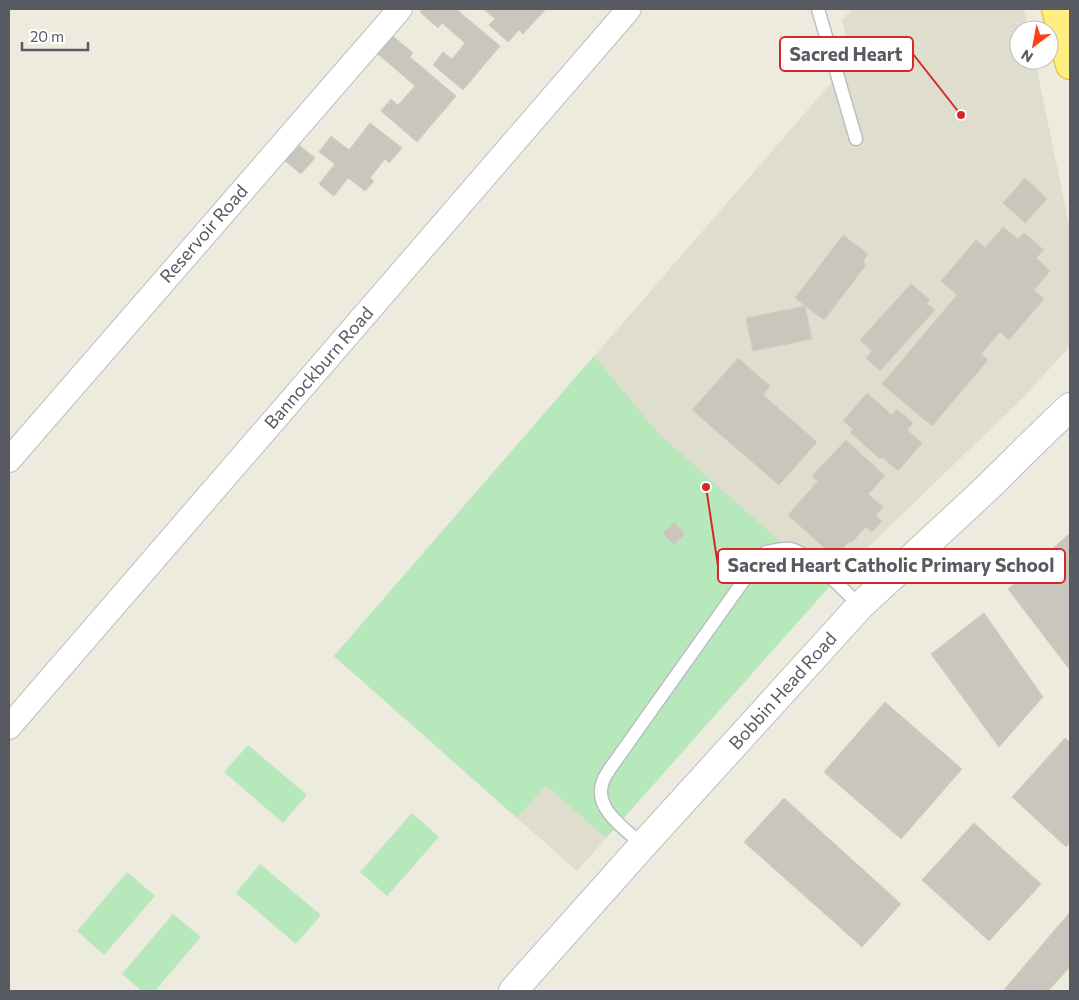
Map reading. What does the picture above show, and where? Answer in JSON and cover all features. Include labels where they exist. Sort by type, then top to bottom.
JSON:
[{"type":"highway","points":[[1056,9],[1070,65]]},
{"type":"main road","name":"Bobbin Head Road","points":[[513,991],[860,606],[1070,408]]},
{"type":"street","name":"Reservoir Road","points":[[9,460],[400,9]]},
{"type":"street","name":"Bannockburn Road","points":[[9,727],[629,9]]},
{"type":"lane","points":[[818,9],[856,139]]},
{"type":"lane","points":[[643,845],[610,816],[604,806],[601,793],[603,781],[754,566],[766,552],[790,549],[798,551],[814,563],[860,606]]},
{"type":"shaded area","points":[[852,9],[1024,9],[1026,20],[1009,20],[1009,70],[1037,70],[1070,230],[1070,346],[1023,398],[839,575],[577,871],[334,656],[851,60],[842,20]]},
{"type":"green space","points":[[594,356],[659,434],[830,586],[606,838],[546,785],[517,818],[334,656]]},
{"type":"green space","points":[[248,745],[307,795],[283,823],[224,772]]},
{"type":"green space","points":[[412,813],[439,837],[387,896],[360,872]]},
{"type":"green space","points":[[260,864],[321,915],[296,944],[236,893]]},
{"type":"green space","points":[[127,872],[155,896],[104,955],[77,931]]},
{"type":"green space","points":[[173,914],[201,937],[155,991],[142,991],[122,974]]},
{"type":"building","points":[[422,9],[456,9],[500,46],[463,90],[433,65],[443,52],[452,59],[465,43],[442,23],[438,28],[420,12]]},
{"type":"building","points":[[484,9],[546,9],[523,34],[519,30],[508,42],[489,25],[495,19]]},
{"type":"building","points":[[393,36],[413,53],[410,57],[456,96],[417,142],[381,111],[391,99],[398,105],[415,86],[378,54]]},
{"type":"building","points":[[370,123],[402,148],[389,163],[385,159],[370,178],[374,181],[365,191],[348,178],[334,196],[319,184],[335,164],[319,152],[331,136],[349,150]]},
{"type":"building","points":[[299,145],[315,158],[301,174],[285,161]]},
{"type":"building","points":[[1025,178],[1047,199],[1025,223],[1003,203]]},
{"type":"building","points":[[1003,227],[1018,239],[1024,233],[1044,250],[1036,258],[1050,271],[1034,290],[1044,299],[1009,340],[1000,332],[981,354],[988,360],[932,426],[882,384],[957,295],[941,281],[976,240],[985,248]]},
{"type":"building","points":[[843,235],[868,254],[863,262],[866,265],[824,320],[795,298]]},
{"type":"building","points":[[911,284],[930,300],[927,303],[935,310],[880,371],[866,358],[872,351],[860,340]]},
{"type":"building","points":[[805,306],[812,339],[753,351],[746,318]]},
{"type":"building","points":[[738,358],[770,386],[763,395],[817,442],[779,485],[692,410]]},
{"type":"building","points":[[867,393],[892,415],[897,409],[913,423],[907,430],[922,443],[898,471],[882,457],[880,459],[850,432],[853,429],[843,421]]},
{"type":"building","points":[[846,440],[885,476],[868,494],[883,507],[876,515],[882,521],[872,532],[866,527],[851,543],[849,541],[838,554],[833,549],[830,553],[788,515],[818,481],[812,476]]},
{"type":"building","points":[[674,522],[685,534],[674,545],[663,533]]},
{"type":"building","points":[[1070,533],[1070,670],[1008,589]]},
{"type":"building","points":[[984,613],[1043,697],[999,747],[931,654]]},
{"type":"building","points":[[885,702],[962,769],[901,839],[824,772]]},
{"type":"building","points":[[1065,738],[1070,743],[1070,842],[1066,847],[1012,797]]},
{"type":"building","points":[[784,798],[901,904],[862,947],[744,842]]},
{"type":"building","points":[[974,823],[1041,884],[989,941],[922,880]]},
{"type":"building","points":[[1070,912],[1070,967],[1048,991],[1003,991]]},
{"type":"place","name":"Sacred Heart","points":[[961,115]]},
{"type":"place","name":"Sacred Heart Catholic Primary School","points":[[706,487]]}]
